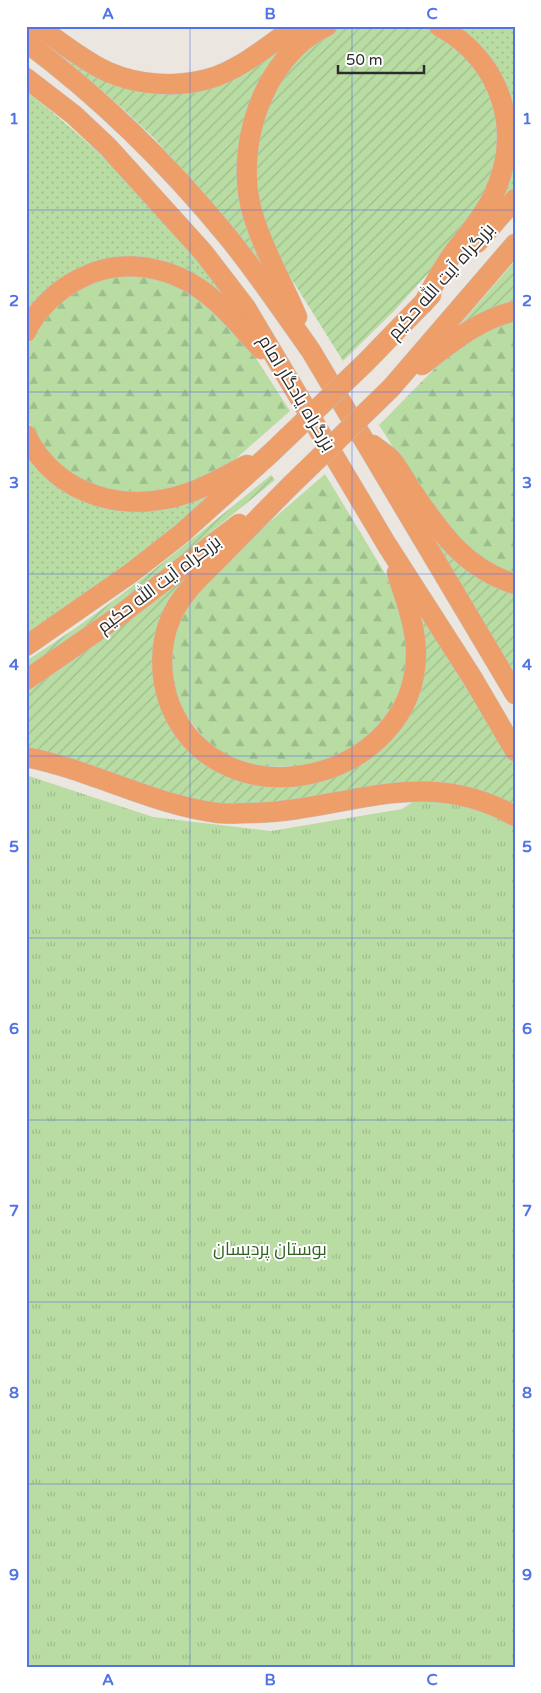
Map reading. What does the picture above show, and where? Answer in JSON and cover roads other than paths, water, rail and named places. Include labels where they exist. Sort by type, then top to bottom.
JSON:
[{"type":"highway","points":[[37,26],[106,71],[126,79],[165,84],[201,80],[222,74],[256,54],[296,26]]},
{"type":"highway","points":[[311,351],[252,214],[248,194],[248,155],[251,133],[257,112],[275,74],[287,58],[304,42],[327,26]]},
{"type":"highway","points":[[423,304],[454,253],[483,215],[494,195],[506,154],[507,130],[505,113],[498,89],[484,66],[472,52],[457,38],[439,26]]},
{"type":"highway","name":"بزرگراه یادگار امام","points":[[26,42],[63,70],[152,152],[188,190],[228,238],[311,351],[515,694]]},
{"type":"highway","name":"بزرگراه یادگار امام","points":[[26,78],[89,128],[208,258],[246,308],[388,545],[473,679],[515,751]]},
{"type":"highway","name":"بزرگراه آیت الله حکیم","points":[[26,646],[131,573],[181,534],[271,453],[366,362],[423,304],[515,199]]},
{"type":"highway","name":"بزرگراه آیت الله حکیم","points":[[391,388],[515,244]]},
{"type":"highway","points":[[26,332],[39,311],[54,296],[72,282],[87,274],[107,268],[129,265],[152,267],[186,281],[213,299],[284,372]]},
{"type":"highway","points":[[388,545],[414,631],[416,652],[410,692],[388,730],[375,743],[347,761],[309,774],[290,777],[267,777],[233,769],[199,747],[187,734],[173,712],[167,697],[162,670],[164,638],[177,606],[193,584],[391,388],[466,332],[499,314],[515,311]]},
{"type":"highway","points":[[26,434],[46,464],[67,482],[100,497],[128,501],[150,501],[191,492],[271,453]]},
{"type":"highway","points":[[362,437],[391,459],[437,526],[462,554],[489,574],[515,584]]},
{"type":"highway","name":"بزرگراه آیت الله حکیم","points":[[26,680],[116,618],[290,486]]},
{"type":"highway","points":[[26,757],[51,763],[169,803],[221,813],[296,810],[374,795],[427,790],[465,795],[488,803],[515,816]]},
{"type":"park label","name":"بوستان پردیسان","points":[[270,1249]]}]
